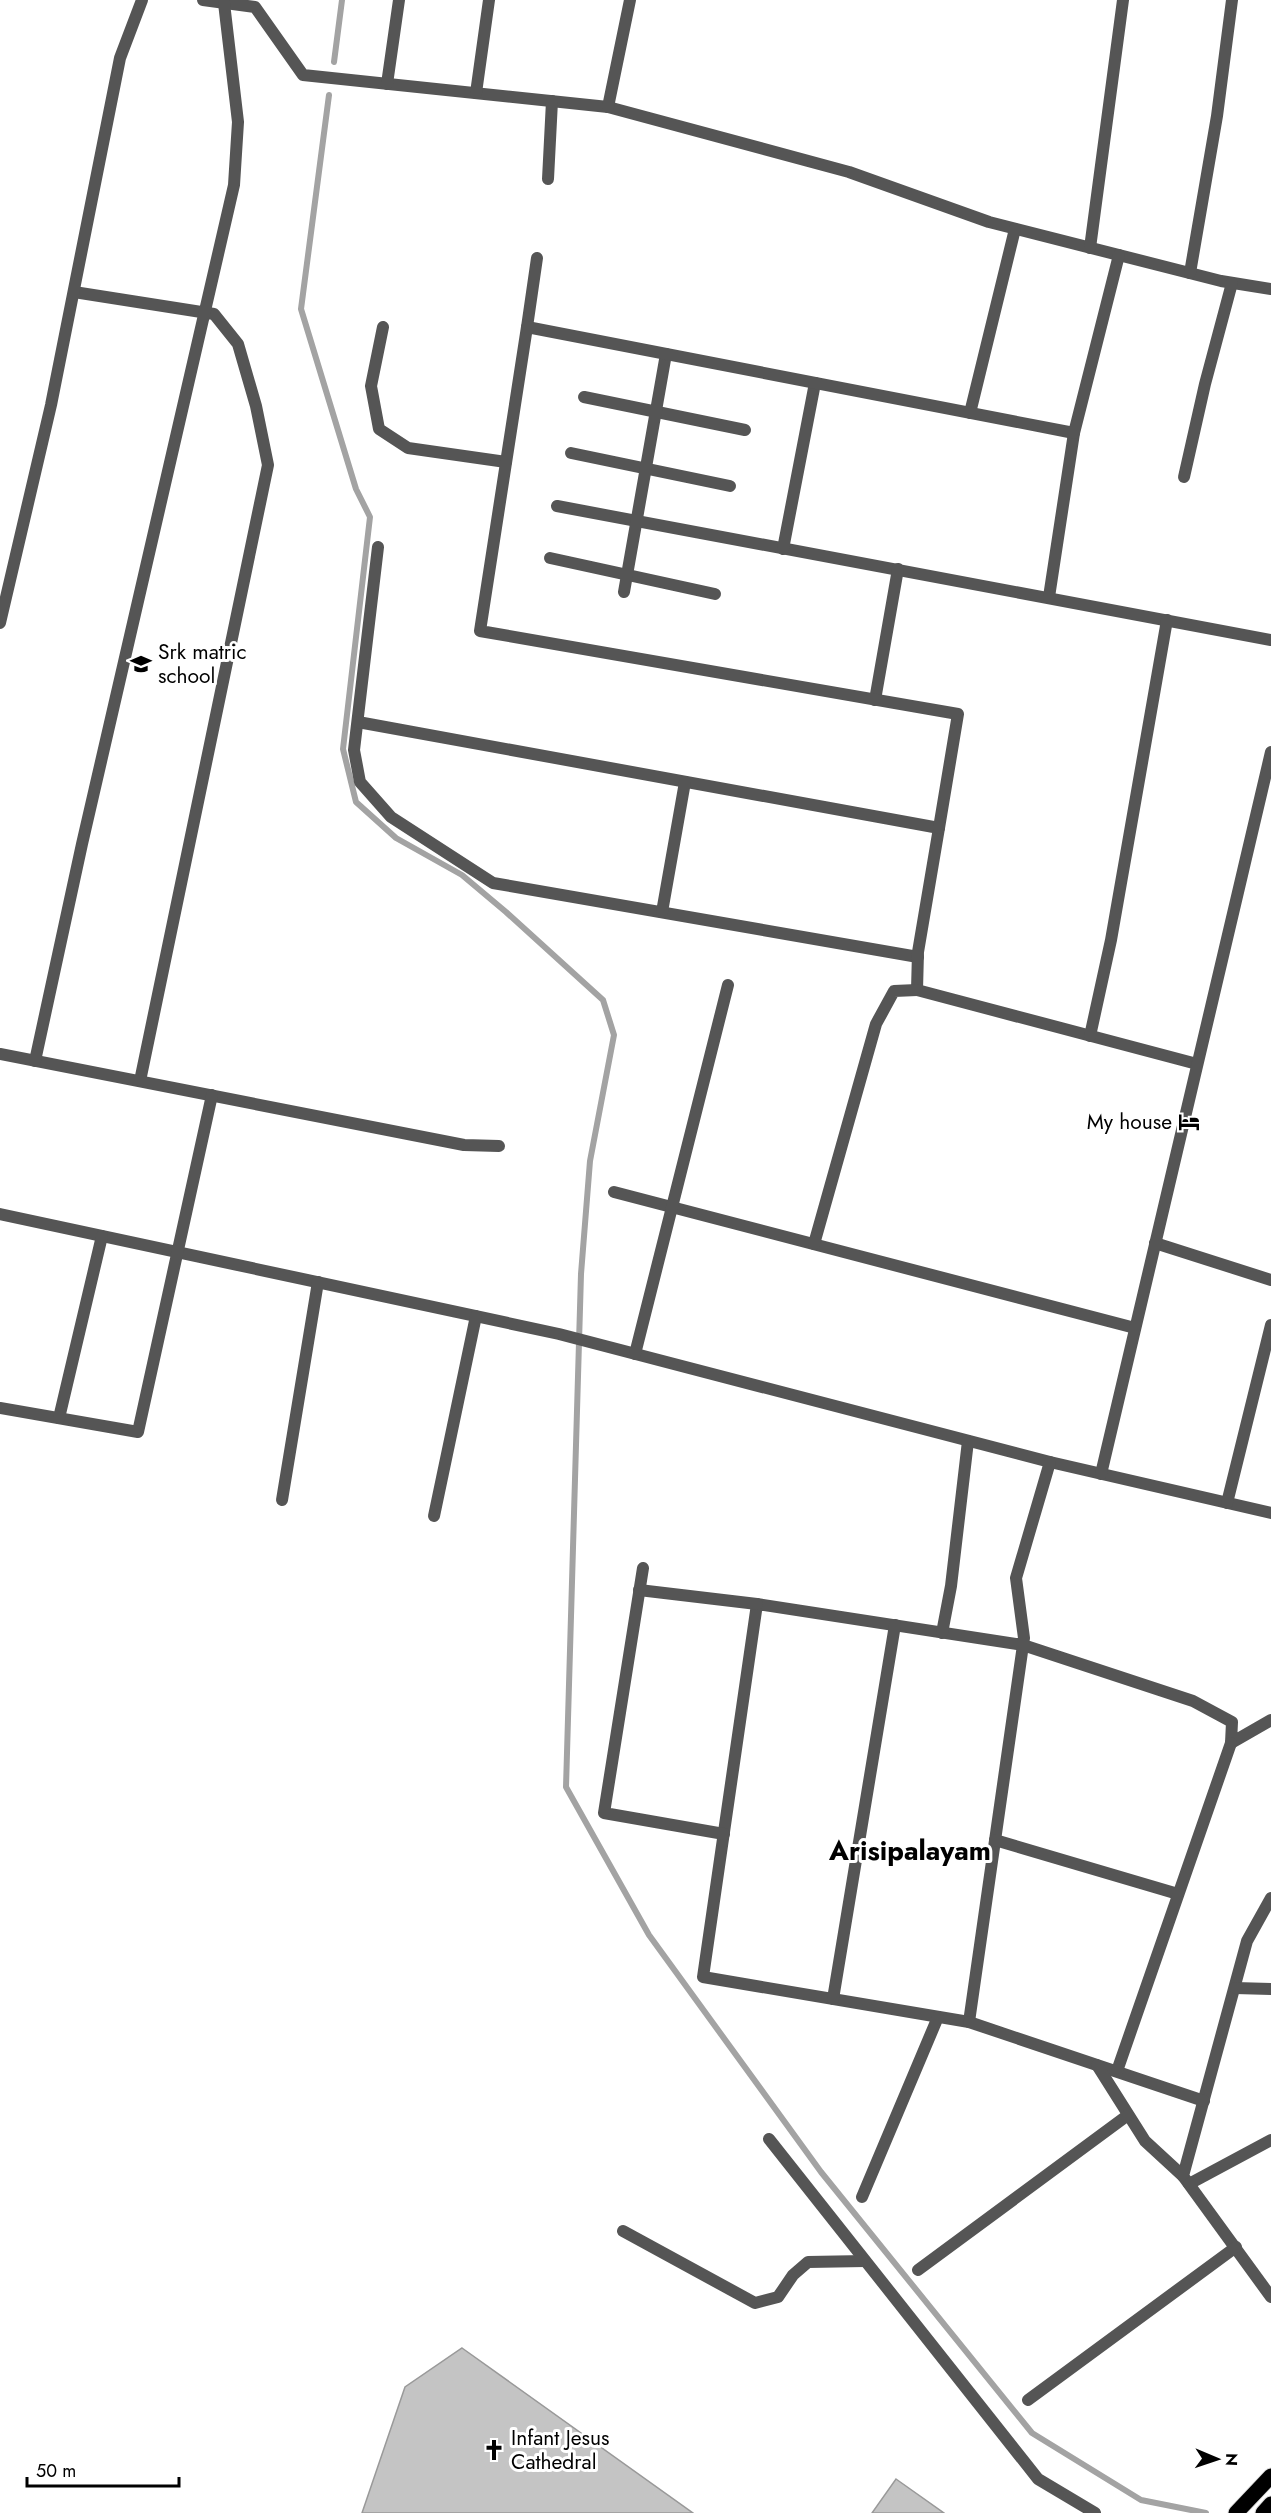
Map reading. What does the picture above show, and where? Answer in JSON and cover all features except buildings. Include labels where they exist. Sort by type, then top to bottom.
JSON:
[{"type":"main road","points":[[1236,2513],[1271,2476]]},
{"type":"main road","points":[[1263,2513],[1271,2504]]},
{"type":"street","points":[[0,623],[5,582],[51,405],[120,58],[142,0]]},
{"type":"street","points":[[203,0],[255,7],[303,75],[608,107],[849,172],[988,222],[1232,283],[1271,289]]},
{"type":"street","points":[[387,84],[399,0]]},
{"type":"street","points":[[476,93],[489,0]]},
{"type":"street","points":[[608,107],[630,0]]},
{"type":"street","points":[[1090,248],[1124,0]]},
{"type":"street","points":[[1190,273],[1217,116],[1232,0]]},
{"type":"street","points":[[36,1061],[82,844],[234,185],[238,122],[224,3]]},
{"type":"street","points":[[548,179],[552,101]]},
{"type":"street","points":[[970,413],[1016,229]]},
{"type":"street","points":[[1049,597],[1074,433],[1119,255]]},
{"type":"street","points":[[537,258],[480,631],[958,714],[918,957],[917,990]]},
{"type":"street","points":[[1184,477],[1205,384],[1232,283]]},
{"type":"street","points":[[74,292],[214,314],[238,344],[256,406],[268,465],[140,1081]]},
{"type":"street","points":[[383,327],[371,386],[379,429],[408,448],[506,462]]},
{"type":"street","points":[[527,327],[1074,433]]},
{"type":"street","points":[[624,592],[666,354]]},
{"type":"street","points":[[783,549],[815,383]]},
{"type":"street","points":[[584,397],[745,430]]},
{"type":"street","points":[[571,453],[730,486]]},
{"type":"street","points":[[557,506],[1271,640]]},
{"type":"street","points":[[378,547],[354,750],[360,782],[391,817],[494,883],[918,957]]},
{"type":"street","points":[[550,558],[715,594]]},
{"type":"street","points":[[875,700],[898,569]]},
{"type":"street","points":[[1090,1036],[1112,940],[1167,620]]},
{"type":"street","points":[[358,722],[939,828]]},
{"type":"street","points":[[1101,1474],[1271,752]]},
{"type":"street","points":[[662,912],[685,782]]},
{"type":"street","points":[[635,1354],[670,1207],[728,985]]},
{"type":"street","points":[[814,1244],[876,1024],[894,991],[917,990],[1197,1064]]},
{"type":"street","points":[[0,1054],[464,1145],[499,1146]]},
{"type":"street","points":[[0,1408],[138,1432],[212,1095]]},
{"type":"street","points":[[614,1192],[1135,1328]]},
{"type":"street","points":[[0,1214],[571,1337],[1050,1462],[1271,1513]]},
{"type":"street","points":[[59,1418],[102,1236]]},
{"type":"street","points":[[1155,1243],[1271,1280]]},
{"type":"street","points":[[282,1500],[318,1282]]},
{"type":"street","points":[[434,1516],[476,1316]]},
{"type":"street","points":[[1227,1503],[1271,1325]]},
{"type":"street","points":[[942,1633],[951,1586],[968,1441]]},
{"type":"street","points":[[969,2022],[1023,1646],[1016,1578],[1050,1462]]},
{"type":"street","points":[[643,1568],[604,1813],[724,1834]]},
{"type":"street","points":[[639,1590],[757,1604],[1023,1646],[1193,1701],[1232,1722],[1231,1743],[1117,2071]]},
{"type":"street","points":[[757,1604],[703,1977],[969,2022],[1204,2101]]},
{"type":"street","points":[[833,1999],[895,1625]]},
{"type":"street","points":[[1231,1743],[1271,1720]]},
{"type":"street","points":[[995,1840],[1178,1894]]},
{"type":"street","points":[[1186,2180],[1204,2101],[1247,1941],[1271,1898]]},
{"type":"street","points":[[1235,1988],[1271,1989]]},
{"type":"street","points":[[862,2197],[938,2017]]},
{"type":"street","points":[[1097,2065],[1145,2141],[1186,2180],[1271,2297]]},
{"type":"street","points":[[918,2270],[1128,2115]]},
{"type":"street","points":[[769,2139],[1038,2479],[1095,2513]]},
{"type":"street","points":[[1186,2180],[1271,2140]]},
{"type":"street","points":[[623,2231],[755,2303],[778,2297],[793,2275],[808,2262],[865,2261]]},
{"type":"street","points":[[1028,2400],[1236,2247]]},
{"type":"waterway","points":[[334,62],[342,0]]},
{"type":"waterway","points":[[329,95],[301,309],[356,489],[370,517],[343,749],[356,802],[396,838],[462,875],[506,912],[603,1000],[614,1035],[590,1161],[581,1274],[566,1787],[649,1935],[821,2172],[1032,2433],[1141,2500],[1206,2513]]},
{"type":"place","name":"Srk matric school","points":[[141,664]]},
{"type":"place","name":"My house","points":[[1189,1122]]},
{"type":"place","name":"Infant Jesus Cathedral","points":[[494,2450]]},
{"type":"district","name":"Arisipalayam","points":[[910,1850]]}]
